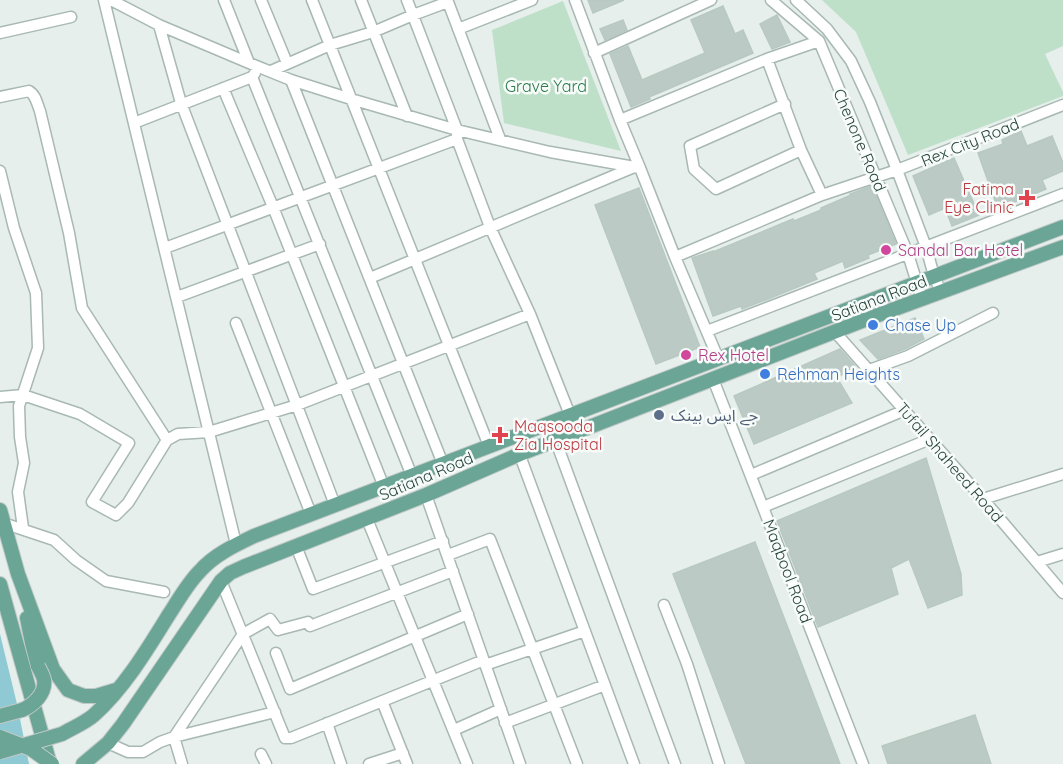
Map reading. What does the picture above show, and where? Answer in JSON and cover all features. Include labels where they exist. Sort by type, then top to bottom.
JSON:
[{"type":"main road","name":"Satiana Road","points":[[0,752],[62,734],[93,716],[118,689],[190,582],[201,569],[236,544],[1063,227]]},
{"type":"main road","name":"Satiana Road","points":[[83,764],[100,753],[123,724],[193,620],[221,581],[230,573],[426,495],[519,453],[1063,247]]},
{"type":"main road","points":[[0,716],[28,708],[43,691],[44,680],[32,643],[18,574],[2,516]]},
{"type":"main road","points":[[18,574],[53,669],[68,690],[84,696],[96,696],[118,689]]},
{"type":"main road","points":[[0,584],[51,764]]},
{"type":"main road","points":[[174,608],[193,620]]},
{"type":"main road","points":[[0,737],[31,749],[51,764]]},
{"type":"street","points":[[104,0],[236,544]]},
{"type":"street","points":[[111,0],[159,26],[291,80],[457,134],[500,139],[550,152],[637,167]]},
{"type":"street","points":[[224,0],[253,64],[252,77],[412,476]]},
{"type":"street","points":[[261,0],[287,63]]},
{"type":"street","points":[[312,0],[489,447]]},
{"type":"street","points":[[361,0],[406,116]]},
{"type":"street","points":[[407,0],[490,228],[530,314],[570,416]]},
{"type":"street","points":[[458,29],[532,0]]},
{"type":"street","points":[[575,0],[637,167],[718,358]]},
{"type":"street","points":[[594,53],[711,0]]},
{"type":"street","name":"Chenone Road","points":[[771,0],[819,40],[908,254],[922,299]]},
{"type":"street","name":"Chenone Road","points":[[796,0],[827,28],[851,61],[897,170],[941,292]]},
{"type":"street","points":[[271,71],[330,45],[373,32],[447,1],[500,139]]},
{"type":"street","points":[[0,33],[71,17]]},
{"type":"street","points":[[159,26],[181,104],[335,505]]},
{"type":"street","points":[[620,120],[819,40]]},
{"type":"street","points":[[767,59],[801,150],[822,195]]},
{"type":"street","points":[[134,123],[252,77]]},
{"type":"street","points":[[291,80],[443,464]]},
{"type":"street","points":[[223,88],[273,207],[384,487]]},
{"type":"street","points":[[0,97],[28,91],[33,93],[40,111],[69,233],[82,308],[167,440]]},
{"type":"street","points":[[785,104],[690,146],[694,169],[717,189],[801,150]]},
{"type":"street","name":"Rex City Road","points":[[675,257],[822,195],[897,170],[1063,105]]},
{"type":"street","points":[[165,248],[378,168],[457,134]]},
{"type":"street","points":[[370,278],[637,167]]},
{"type":"street","points":[[0,171],[14,228],[36,293],[38,348],[19,406],[24,463],[18,492],[23,528]]},
{"type":"street","points":[[707,332],[1063,194]]},
{"type":"street","points":[[177,297],[320,244]]},
{"type":"street","points":[[869,370],[908,356],[993,313]]},
{"type":"street","points":[[0,397],[23,395],[80,414],[129,443],[92,502],[116,515],[128,503],[167,440],[178,434],[209,432],[297,405],[530,314]]},
{"type":"street","points":[[236,323],[312,514]]},
{"type":"street","name":"Tufail Shaheed Road","points":[[835,332],[983,499],[1063,594]]},
{"type":"street","name":"Maqbool Road","points":[[713,379],[863,764]]},
{"type":"street","points":[[751,475],[904,410]]},
{"type":"street","points":[[556,439],[675,764]]},
{"type":"street","points":[[763,507],[930,439]]},
{"type":"street","points":[[519,453],[634,764]]},
{"type":"street","points":[[983,499],[1063,474]]},
{"type":"street","points":[[426,495],[520,764]]},
{"type":"street","points":[[2,516],[23,528],[54,540],[76,560],[106,581],[164,592]]},
{"type":"street","points":[[367,519],[467,764]]},
{"type":"street","points":[[448,555],[490,538],[578,764]]},
{"type":"street","points":[[296,546],[313,589],[443,541]]},
{"type":"street","points":[[1037,562],[1063,554]]},
{"type":"street","points":[[174,737],[243,634],[270,620],[278,630],[308,622],[310,626],[453,571]]},
{"type":"street","points":[[221,581],[285,738],[291,738],[433,680],[585,631]]},
{"type":"street","points":[[664,605],[687,664],[719,764]]},
{"type":"street","points":[[276,653],[290,689],[468,614]]},
{"type":"street","points":[[506,723],[605,685]]},
{"type":"street","points":[[382,701],[407,764]]},
{"type":"street","points":[[454,730],[501,709]]},
{"type":"street","points":[[100,753],[143,752],[174,737],[275,712]]},
{"type":"street","points":[[327,723],[341,764]]},
{"type":"street","points":[[174,737],[182,764]]},
{"type":"street","points":[[369,764],[403,753]]},
{"type":"green space","points":[[822,0],[1063,0],[1063,46],[1045,54],[1063,96],[908,155],[856,32]]},
{"type":"green space","name":"Grave Yard","points":[[563,1],[621,151],[504,123],[492,30]]},
{"type":"water","points":[[0,634],[17,704],[29,764],[0,764]]},
{"type":"building","points":[[588,0],[624,0],[593,13]]},
{"type":"building","points":[[723,6],[735,34],[743,30],[753,53],[649,97],[650,99],[631,107],[610,54],[628,46],[642,80],[705,53],[691,20]]},
{"type":"building","points":[[777,15],[790,42],[772,49],[760,24]]},
{"type":"building","points":[[623,20],[627,30],[605,40],[600,29]]},
{"type":"building","points":[[1021,131],[1027,146],[1052,136],[1063,163],[1063,171],[1042,180],[1046,189],[998,209],[978,153],[1003,144],[1002,140]]},
{"type":"building","points":[[954,158],[979,215],[952,226],[945,208],[929,215],[913,176]]},
{"type":"building","points":[[872,186],[896,244],[868,255],[869,258],[845,268],[843,261],[814,273],[817,279],[768,299],[742,309],[741,306],[713,316],[692,258],[713,252],[793,219],[794,221]]},
{"type":"building","points":[[639,188],[700,347],[656,364],[595,205]]},
{"type":"building","points":[[915,318],[924,339],[905,349],[878,359],[860,340]]},
{"type":"building","points":[[840,349],[855,366],[837,378],[852,403],[754,444],[734,396]]},
{"type":"building","points":[[926,458],[961,574],[962,595],[928,608],[909,559],[891,568],[898,594],[818,627],[777,521]]},
{"type":"building","points":[[755,542],[840,764],[746,764],[673,574]]},
{"type":"building","points":[[975,715],[991,764],[888,764],[882,746]]},
{"type":"place","name":"Fatima Eye Clinic","points":[[1027,198]]},
{"type":"place","name":"Sandal Bar Hotel","points":[[886,250]]},
{"type":"place","name":"Chase Up","points":[[873,325]]},
{"type":"place","name":"Rex Hotel","points":[[686,355]]},
{"type":"place","name":"Rehman Heights","points":[[765,374]]},
{"type":"place","name":"جے ایس بینک","points":[[659,415]]},
{"type":"place","name":"Maqsooda Zia Hospital","points":[[500,435]]}]
